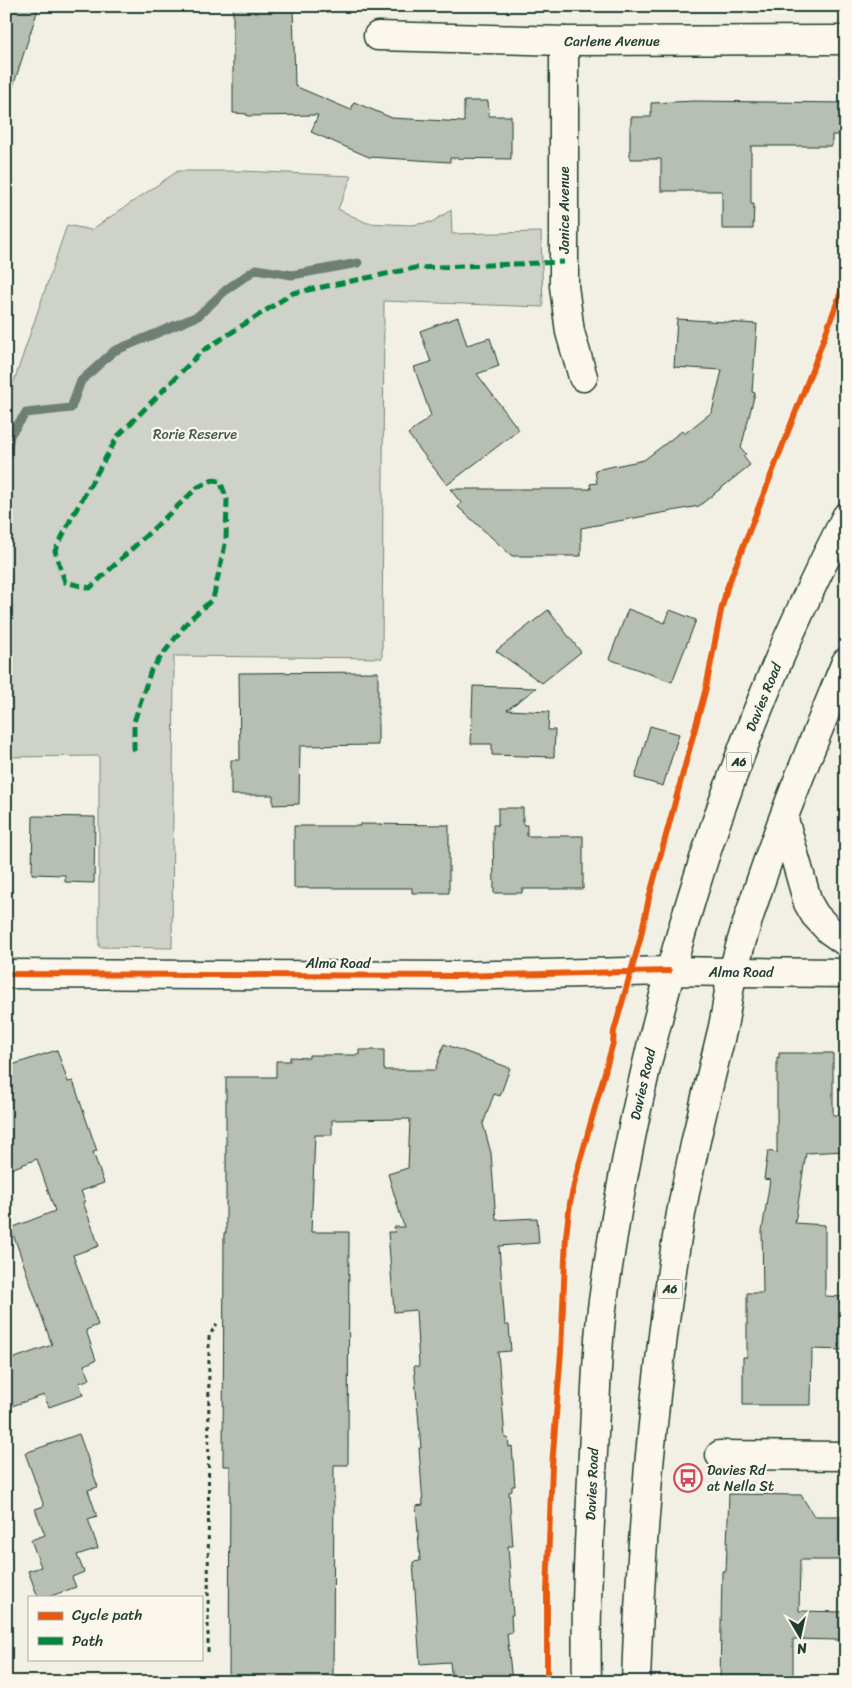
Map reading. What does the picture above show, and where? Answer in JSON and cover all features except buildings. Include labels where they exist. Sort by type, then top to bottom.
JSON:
[{"type":"main road","name":"Carlene Avenue","points":[[378,36],[564,41],[846,40]]},
{"type":"main road","name":"Janice Avenue","points":[[564,41],[564,286],[570,332],[583,377]]},
{"type":"main road","points":[[825,558],[846,501]]},
{"type":"main road","name":"Davies Road","points":[[587,1682],[588,1559],[602,1303],[629,1143],[669,972],[690,901],[724,802],[751,728],[786,642],[846,517]]},
{"type":"main road","name":"A6","points":[[636,1682],[638,1611],[645,1506],[665,1324],[679,1229],[700,1125],[722,1031],[733,972],[746,926],[784,819],[846,662]]},
{"type":"main road","points":[[784,819],[808,902],[829,930],[846,942]]},
{"type":"main road","name":"Alma Road","points":[[6,974],[456,976],[669,972],[846,973]]},
{"type":"main road","points":[[720,1456],[846,1456]]},
{"type":"path","points":[[640,940],[652,889]]},
{"type":"path","points":[[208,1652],[209,1336],[217,1324]]},
{"type":"green space","name":"Rorie Reserve","points":[[178,171],[242,171],[352,176],[338,209],[367,223],[411,225],[432,222],[451,210],[452,234],[541,232],[543,307],[384,301],[382,658],[174,656],[172,948],[99,947],[99,756],[6,757],[6,405],[67,225],[91,230]]},
{"type":"waterway","points":[[6,457],[10,435],[26,413],[71,408],[81,381],[114,351],[198,316],[227,289],[256,269],[292,275],[358,263]]},
{"type":"marked path","points":[[134,751],[134,722],[151,670],[189,620],[213,599],[226,540],[227,499],[220,481],[213,480],[198,487],[90,588],[65,582],[55,551],[118,436],[201,352],[293,293],[415,268],[564,262]]},
{"type":"cycle path","points":[[547,1682],[547,1591],[552,1466],[561,1352],[566,1236],[570,1203],[706,688],[727,588],[846,278]]},
{"type":"cycle path","points":[[6,974],[456,976],[669,971]]},
{"type":"place","name":"Davies Rd at Nella St","points":[[688,1478]]}]
